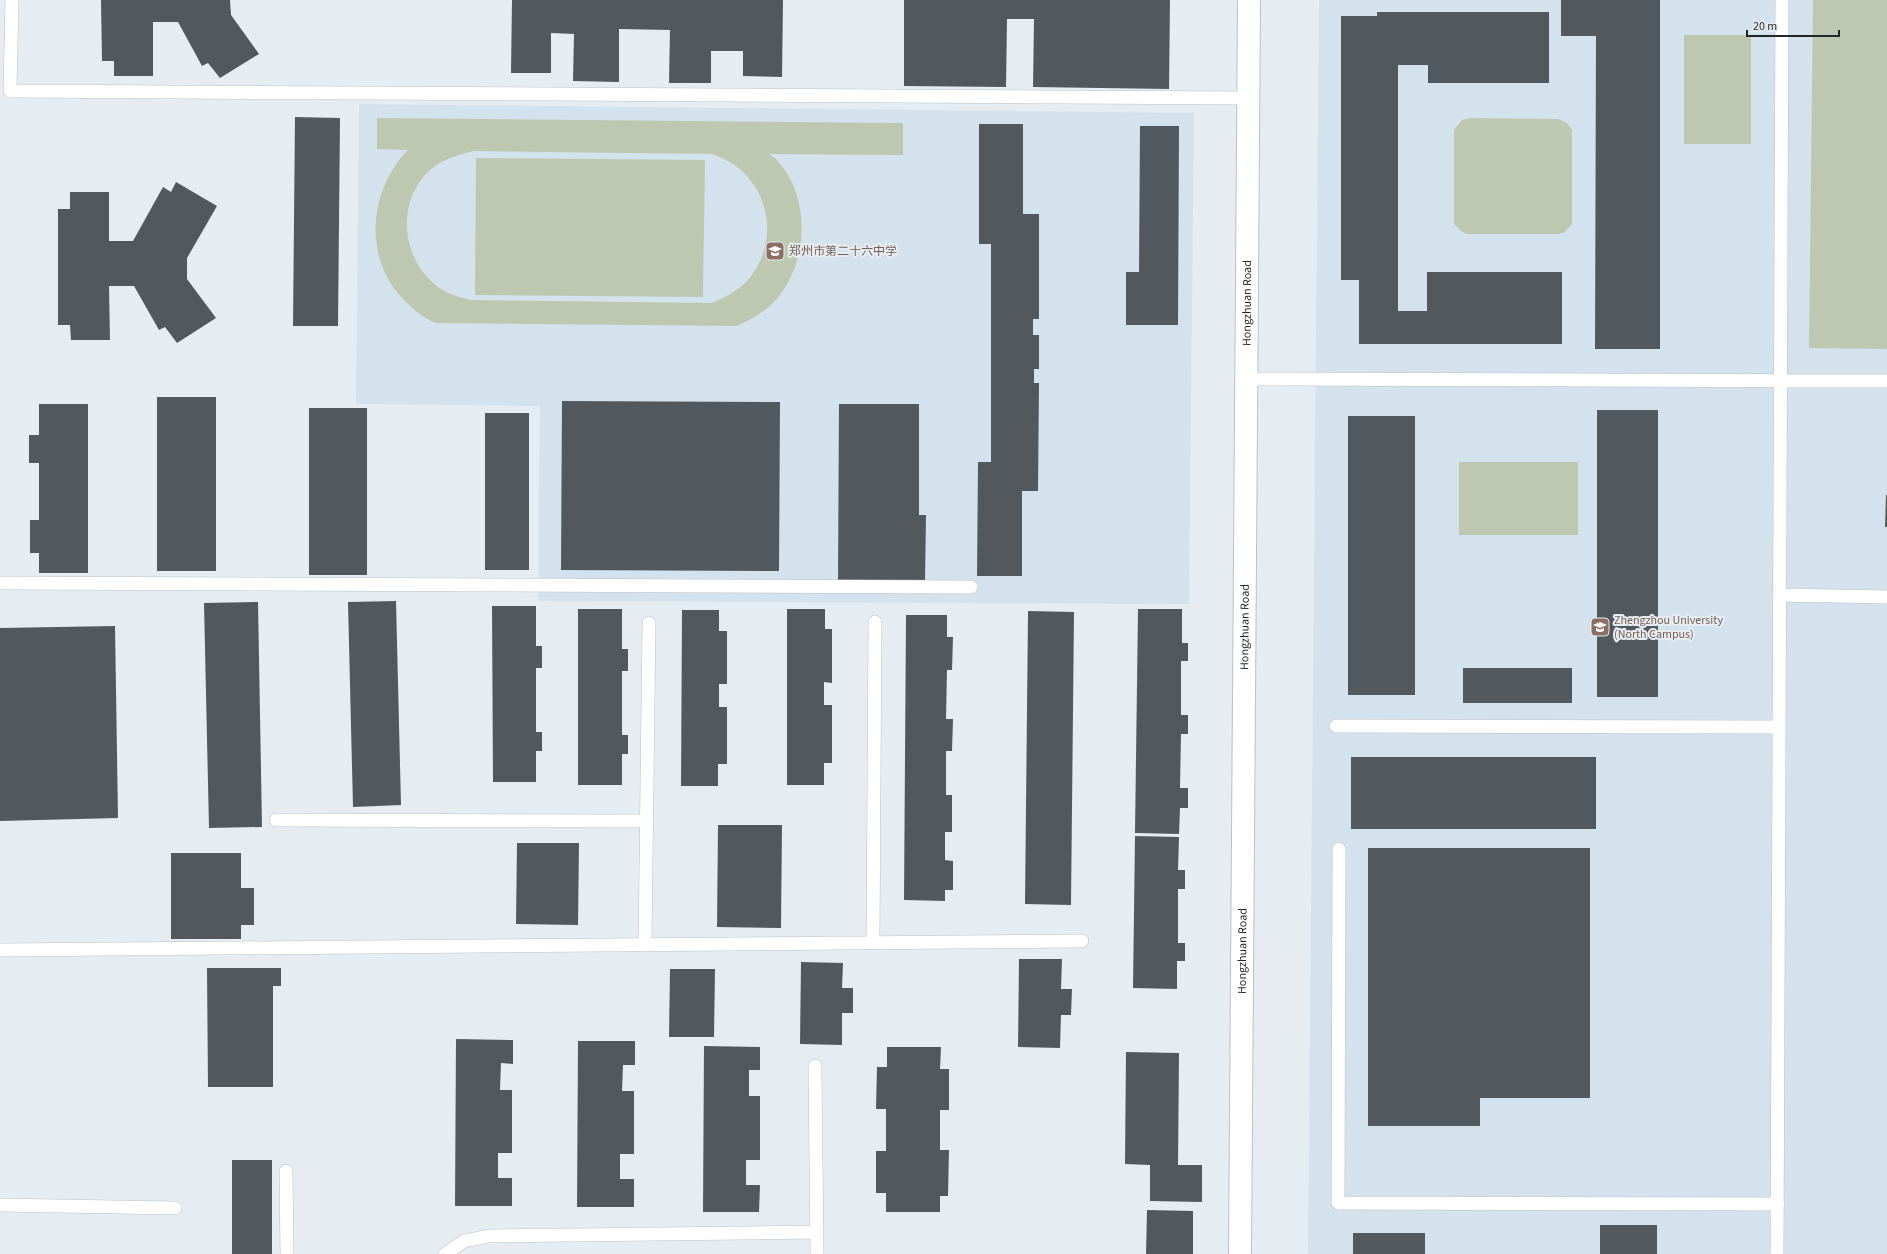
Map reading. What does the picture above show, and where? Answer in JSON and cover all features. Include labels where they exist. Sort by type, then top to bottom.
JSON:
[{"type":"street","name":"Hongzhuan Road","points":[[1240,1254],[1249,0]]},
{"type":"lane","points":[[12,0],[10,91],[1249,98]]},
{"type":"lane","points":[[1777,1254],[1782,0]]},
{"type":"lane","points":[[1247,379],[1781,380],[1887,382]]},
{"type":"lane","points":[[0,583],[971,586]]},
{"type":"lane","points":[[1780,595],[1887,597]]},
{"type":"lane","points":[[873,942],[875,622]]},
{"type":"lane","points":[[645,945],[649,623]]},
{"type":"lane","points":[[1336,726],[1779,727]]},
{"type":"lane","points":[[276,820],[646,821]]},
{"type":"lane","points":[[1339,849],[1338,1203],[1778,1204]]},
{"type":"lane","points":[[0,950],[1082,941]]},
{"type":"lane","points":[[815,1066],[816,1254]]},
{"type":"lane","points":[[286,1171],[287,1254]]},
{"type":"lane","points":[[0,1205],[175,1208]]},
{"type":"lane","points":[[446,1254],[464,1241],[489,1236],[816,1232]]},
{"type":"shaded area","name":"Zhengzhou University (North Campus)","points":[[1319,0],[1887,0],[1887,1254],[1308,1254]]},
{"type":"shaded area","name":"郑州市第二十六中学","points":[[359,104],[1194,113],[1189,604],[538,601],[540,406],[356,404]]},
{"type":"green space","points":[[1813,0],[1887,0],[1887,349],[1809,348]]},
{"type":"green space","points":[[1684,35],[1751,35],[1751,144],[1684,144]]},
{"type":"green space","points":[[377,118],[903,123],[903,155],[769,154],[777,160],[789,177],[797,195],[801,215],[802,234],[799,254],[793,273],[783,290],[771,305],[759,314],[737,326],[436,323],[426,319],[402,298],[389,281],[381,263],[376,243],[376,223],[379,203],[385,184],[395,166],[408,150],[377,149]],"holes":[[[473,151],[713,154],[737,167],[754,185],[766,214],[767,229],[766,244],[754,273],[740,288],[712,303],[471,300],[438,287],[426,275],[416,261],[410,246],[407,230],[408,213],[412,197],[419,182],[431,169],[446,160],[462,154]]]},
{"type":"green space","points":[[1470,118],[1558,119],[1567,123],[1572,130],[1572,224],[1565,232],[1559,234],[1467,234],[1461,231],[1454,224],[1454,130],[1462,120]]},
{"type":"green space","points":[[476,158],[705,160],[703,297],[475,295]]},
{"type":"green space","points":[[1459,462],[1578,462],[1578,535],[1459,535]]},
{"type":"building","points":[[101,0],[230,0],[231,15],[259,54],[220,78],[208,63],[202,66],[178,22],[153,22],[153,76],[114,76],[114,61],[102,61]]},
{"type":"building","points":[[512,0],[783,0],[782,77],[743,76],[743,51],[711,51],[711,83],[669,83],[670,30],[619,29],[619,82],[573,81],[574,34],[551,33],[551,73],[511,73]]},
{"type":"building","points":[[904,0],[1170,0],[1169,89],[1033,87],[1034,19],[1007,19],[1006,87],[904,86]]},
{"type":"building","points":[[1561,0],[1660,0],[1660,349],[1595,349],[1596,36],[1561,36]]},
{"type":"building","points":[[1377,12],[1549,12],[1549,83],[1428,83],[1428,65],[1398,65],[1398,311],[1427,311],[1427,272],[1562,272],[1562,344],[1359,344],[1359,280],[1341,280],[1341,16],[1377,16]]},
{"type":"building","points":[[295,117],[340,118],[338,326],[293,326]]},
{"type":"building","points":[[979,124],[1023,124],[1023,214],[1039,214],[1039,319],[1033,319],[1033,335],[1039,335],[1039,369],[1034,369],[1034,383],[1039,383],[1038,491],[1022,491],[1022,576],[977,576],[978,462],[991,462],[991,244],[979,244]]},
{"type":"building","points":[[1140,126],[1179,126],[1178,325],[1126,325],[1126,272],[1139,272]]},
{"type":"building","points":[[176,182],[217,206],[187,258],[187,279],[216,318],[177,343],[165,327],[159,330],[134,286],[109,286],[110,340],[71,340],[70,325],[58,325],[58,209],[70,209],[70,192],[109,192],[109,241],[133,241],[163,187],[171,192]]},
{"type":"building","points":[[157,397],[216,397],[216,571],[157,571]]},
{"type":"building","points":[[562,401],[780,402],[779,571],[561,570]]},
{"type":"building","points":[[39,404],[88,404],[88,573],[39,573],[39,553],[30,553],[30,520],[39,520],[39,463],[29,463],[29,435],[39,435]]},
{"type":"building","points":[[839,404],[919,404],[919,515],[926,515],[925,581],[838,580]]},
{"type":"building","points":[[309,408],[367,408],[367,575],[309,575]]},
{"type":"building","points":[[1597,410],[1658,410],[1658,697],[1597,697]]},
{"type":"building","points":[[485,413],[529,413],[529,570],[485,570]]},
{"type":"building","points":[[1348,416],[1415,416],[1415,695],[1348,695]]},
{"type":"building","points":[[1886,495],[1887,527],[1885,527]]},
{"type":"building","points":[[396,601],[401,805],[353,807],[348,602]]},
{"type":"building","points":[[258,602],[262,827],[209,828],[204,603]]},
{"type":"building","points":[[492,606],[536,606],[536,646],[542,646],[542,668],[536,668],[536,732],[542,732],[542,751],[536,751],[536,782],[493,782]]},
{"type":"building","points":[[578,609],[622,609],[622,649],[628,649],[628,671],[622,671],[622,735],[628,735],[628,754],[622,754],[622,785],[578,785]]},
{"type":"building","points":[[787,609],[825,609],[825,629],[832,629],[832,683],[824,682],[824,705],[832,705],[832,763],[824,763],[824,785],[787,785]]},
{"type":"building","points":[[1138,609],[1182,609],[1182,643],[1188,643],[1188,661],[1181,661],[1181,715],[1188,715],[1188,734],[1181,734],[1180,788],[1188,788],[1188,808],[1180,808],[1179,834],[1135,833]]},
{"type":"building","points":[[682,610],[719,610],[719,631],[727,631],[727,684],[719,684],[719,707],[727,707],[727,764],[718,764],[718,786],[681,786]]},
{"type":"building","points":[[1028,611],[1074,612],[1071,905],[1025,904]]},
{"type":"building","points":[[906,615],[947,615],[947,637],[953,637],[952,670],[947,670],[946,719],[953,719],[952,751],[946,751],[946,795],[952,795],[952,832],[945,832],[945,860],[953,861],[953,890],[945,890],[945,901],[904,900]]},
{"type":"building","points":[[115,626],[118,818],[0,821],[0,628]]},
{"type":"building","points":[[1463,668],[1572,668],[1572,703],[1463,703]]},
{"type":"building","points":[[1351,757],[1596,757],[1596,829],[1351,829]]},
{"type":"building","points":[[718,825],[782,825],[781,928],[717,927]]},
{"type":"building","points":[[1135,836],[1179,837],[1178,870],[1185,870],[1185,889],[1178,889],[1178,943],[1185,943],[1185,961],[1177,961],[1177,989],[1133,988]]},
{"type":"building","points":[[517,843],[579,843],[578,925],[516,924]]},
{"type":"building","points":[[1368,848],[1590,848],[1590,1098],[1480,1098],[1480,1126],[1368,1126]]},
{"type":"building","points":[[171,853],[241,853],[241,888],[254,888],[254,925],[241,925],[241,939],[171,939]]},
{"type":"building","points":[[1019,959],[1062,959],[1061,989],[1072,989],[1071,1015],[1061,1015],[1060,1048],[1018,1047]]},
{"type":"building","points":[[801,962],[843,963],[842,988],[853,988],[853,1013],[842,1013],[842,1045],[800,1044]]},
{"type":"building","points":[[207,968],[281,968],[281,986],[273,986],[273,1087],[208,1087]]},
{"type":"building","points":[[670,969],[715,969],[714,1037],[669,1037]]},
{"type":"building","points":[[456,1039],[513,1040],[513,1064],[501,1063],[500,1090],[512,1090],[512,1153],[498,1153],[498,1178],[512,1178],[512,1206],[455,1206]]},
{"type":"building","points":[[578,1041],[635,1041],[635,1065],[623,1065],[622,1091],[634,1091],[634,1154],[620,1154],[620,1179],[634,1179],[634,1207],[577,1207]]},
{"type":"building","points":[[704,1046],[760,1047],[760,1070],[749,1070],[749,1096],[760,1096],[760,1160],[746,1160],[746,1185],[760,1185],[759,1212],[703,1212]]},
{"type":"building","points":[[887,1047],[941,1047],[940,1069],[949,1069],[949,1110],[940,1110],[940,1150],[949,1150],[948,1196],[940,1196],[940,1212],[886,1212],[886,1193],[876,1193],[876,1151],[886,1151],[886,1109],[876,1109],[877,1067],[887,1067]]},
{"type":"building","points":[[1126,1052],[1179,1053],[1178,1165],[1202,1165],[1202,1202],[1150,1201],[1150,1165],[1125,1164]]},
{"type":"building","points":[[232,1160],[272,1160],[272,1254],[232,1254]]},
{"type":"building","points":[[1147,1210],[1193,1211],[1193,1254],[1146,1254]]},
{"type":"building","points":[[1600,1225],[1657,1225],[1657,1254],[1600,1254]]},
{"type":"building","points":[[1353,1233],[1425,1233],[1425,1254],[1353,1254]]},
{"type":"place","name":"郑州市第二十六中学","points":[[775,251]]},
{"type":"place","name":"Zhengzhou University (North Campus)","points":[[1600,627]]}]
